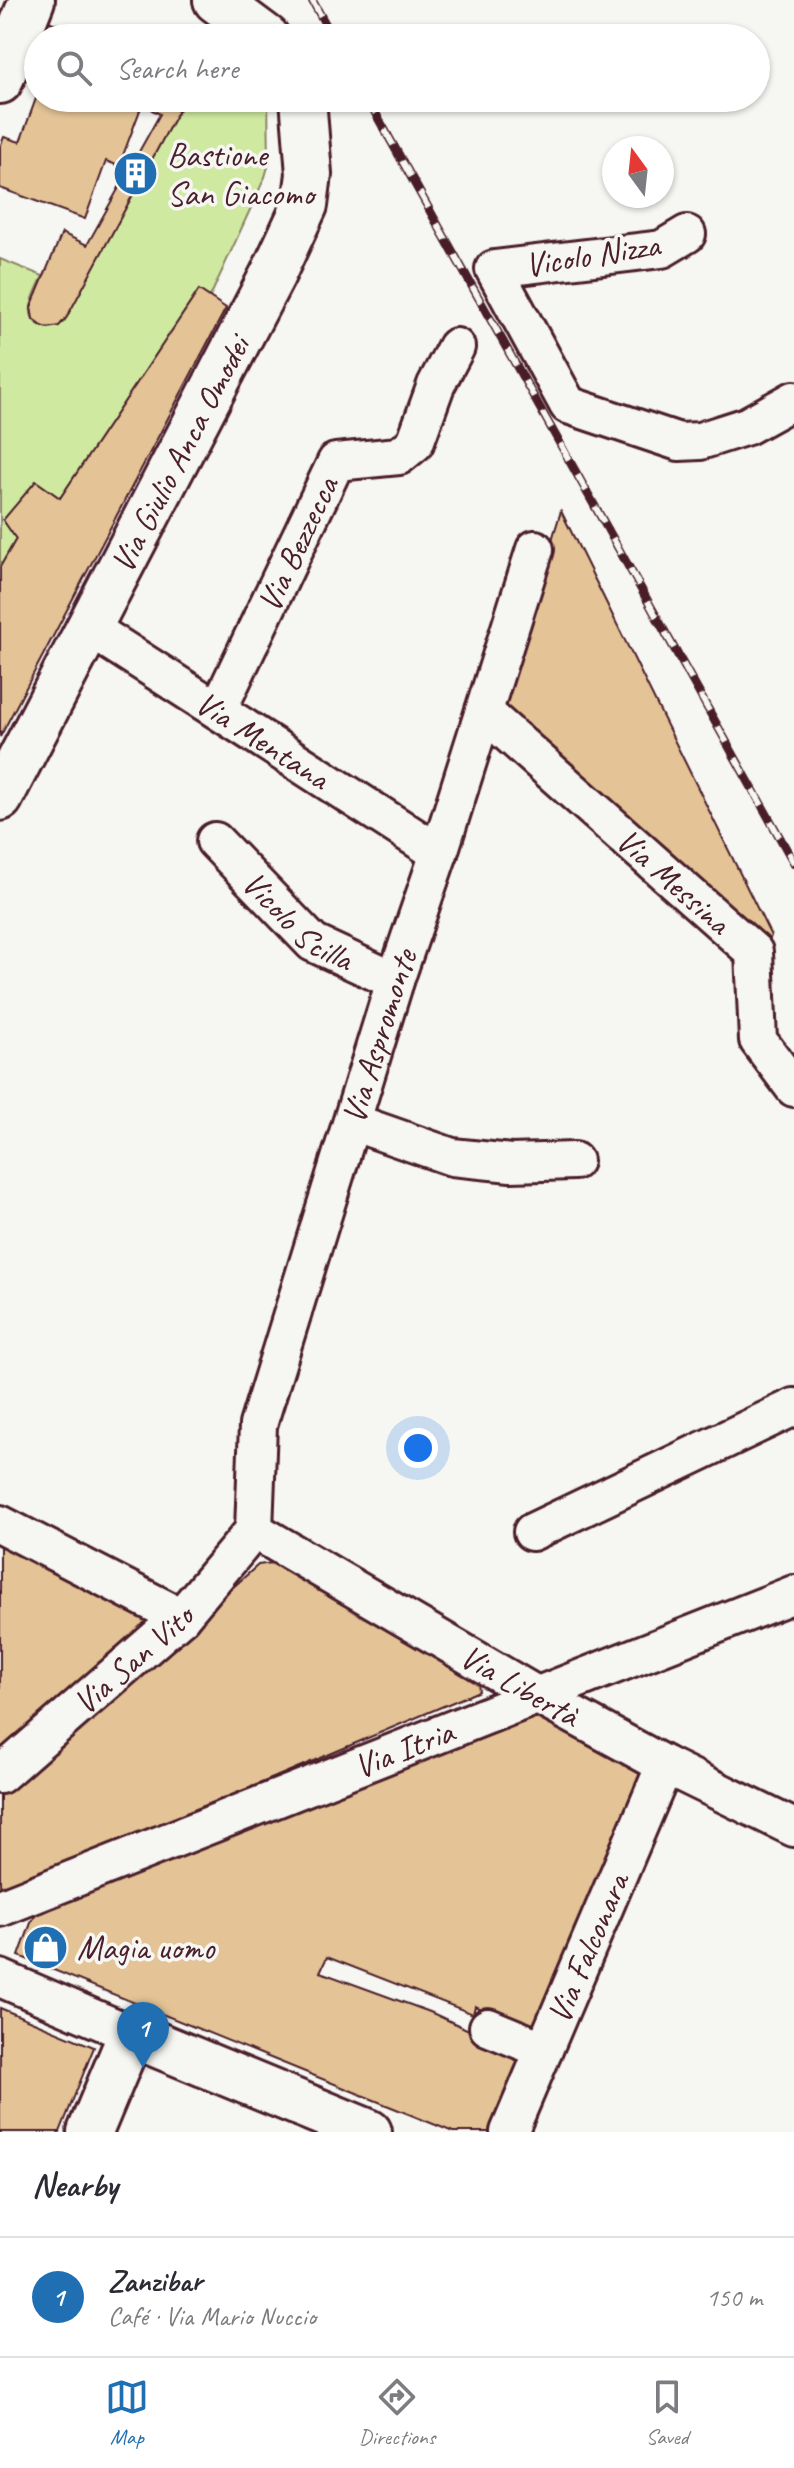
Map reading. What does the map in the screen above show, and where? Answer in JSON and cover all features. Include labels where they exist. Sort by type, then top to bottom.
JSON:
[{"type":"main road","points":[[0,81],[32,0]]},
{"type":"main road","points":[[216,0],[248,24]]},
{"type":"main road","name":"Via Giulio Anca Omodei","points":[[0,798],[273,274],[305,205],[309,174],[304,112]]},
{"type":"main road","points":[[90,2132],[131,2034],[369,2132]]},
{"type":"street","name":"Vicolo Nizza","points":[[687,234],[662,249],[494,269],[568,405],[679,442],[700,441],[747,426],[794,400]]},
{"type":"street","name":"Via Bezzecca","points":[[218,710],[336,462],[399,456],[415,443],[436,385],[456,347]]},
{"type":"street","name":"Via Aspromonte","points":[[254,1530],[258,1425],[395,981],[535,549]]},
{"type":"street","name":"Via Mentana","points":[[88,627],[439,853]]},
{"type":"street","name":"Via Messina","points":[[484,712],[754,952],[758,1040],[794,1088]]},
{"type":"street","name":"Vicolo Scilla","points":[[215,841],[313,943],[395,981]]},
{"type":"street","points":[[352,1122],[452,1157],[511,1163],[574,1161]]},
{"type":"street","points":[[532,1532],[794,1407]]},
{"type":"street","points":[[0,1524],[181,1617]]},
{"type":"street","name":"Via San Vito","points":[[0,1775],[181,1617],[254,1530]]},
{"type":"street","name":"Via Libertà","points":[[254,1530],[538,1696],[665,1765],[794,1828]]},
{"type":"street","name":"Via Itria","points":[[7,1905],[794,1594]]},
{"type":"street","name":"Via Falconara","points":[[509,2132],[665,1765]]},
{"type":"street","points":[[0,1978],[131,2034]]},
{"type":"street","points":[[488,2027],[544,2050]]},
{"type":"green space","points":[[177,112],[268,112],[269,163],[265,177],[210,297],[199,290],[60,498],[36,481],[4,520],[16,539],[0,567],[0,259],[43,276],[31,307],[31,314],[37,323],[53,327],[64,322]]},
{"type":"building","points":[[31,112],[139,112],[119,166],[106,161],[85,219],[0,188],[0,147],[4,137],[20,142]]},
{"type":"building","name":"Bastione San Giacomo","points":[[156,112],[177,112],[67,317],[59,326],[42,326],[33,319],[31,307],[62,233],[87,245],[160,114]]},
{"type":"building","points":[[199,290],[226,308],[0,737],[0,567],[16,539],[3,520],[36,481],[60,498]]},
{"type":"building","points":[[561,511],[771,936],[766,948],[501,704]]},
{"type":"building","points":[[0,1542],[158,1624],[0,1763]]},
{"type":"building","points":[[280,1562],[478,1683],[479,1691],[5,1891],[0,1885],[0,1795],[258,1565]]},
{"type":"building","points":[[542,1715],[645,1773],[534,2032],[475,2006],[473,2014],[327,1957],[320,1972],[430,2012],[523,2055],[492,2132],[453,2132],[19,1956],[37,1913]]},
{"type":"building","points":[[0,2008],[94,2047],[60,2132],[0,2132]]},
{"type":"railway","points":[[312,0],[325,24]]},
{"type":"railway","points":[[375,112],[794,863]]},
{"type":"place","name":"Bastione San Giacomo","points":[[136,174]]},
{"type":"place","name":"Magia uomo","points":[[46,1947]]},
{"type":"place","name":"Zanzibar","points":[[143,2068]]}]
